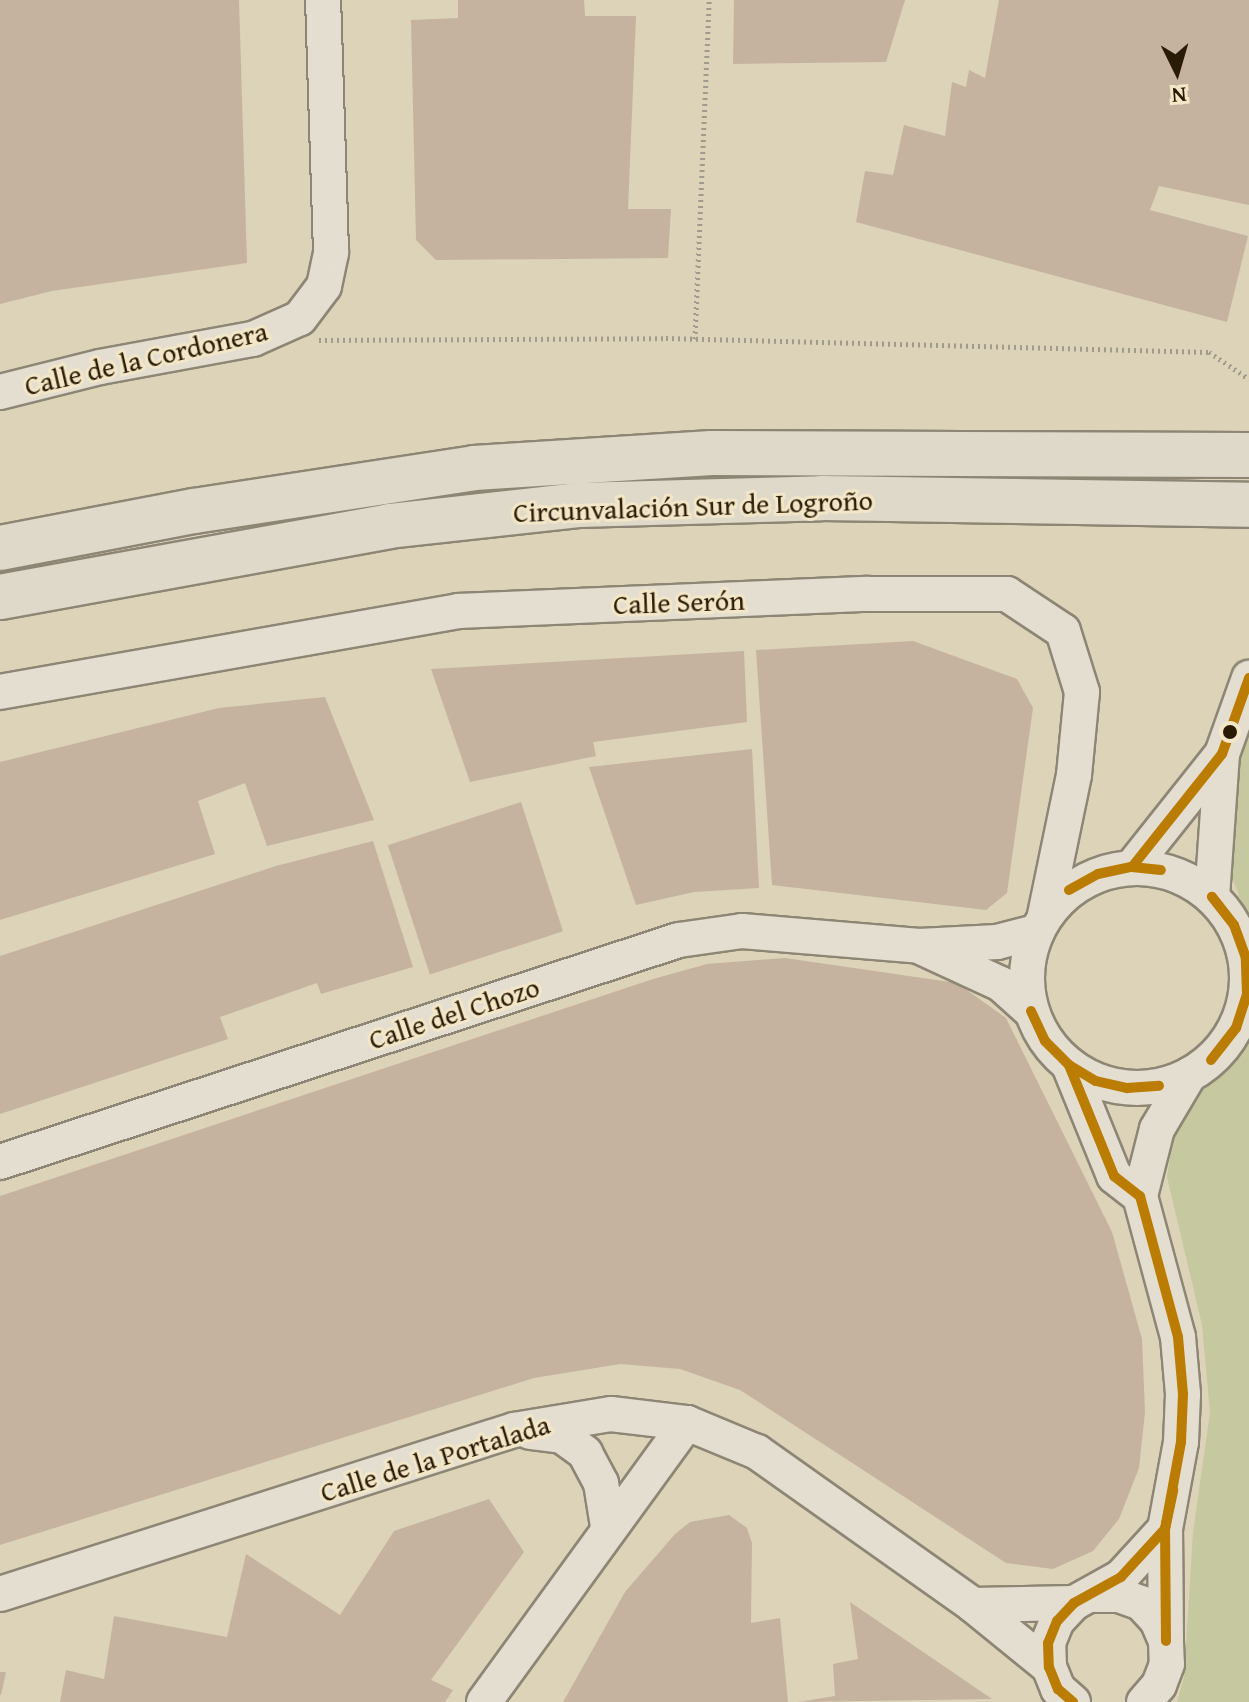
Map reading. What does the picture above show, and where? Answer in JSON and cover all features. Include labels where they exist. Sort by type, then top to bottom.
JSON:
[{"type":"highway","name":"Circunvalación Sur de Logroño","points":[[0,548],[194,511],[474,468],[712,453],[1249,455]]},
{"type":"highway","name":"Circunvalación Sur de Logroño","points":[[0,597],[374,528],[578,505],[822,498],[1249,505]]},
{"type":"street","name":"Calle de la Cordonera","points":[[0,392],[100,367],[253,339],[300,318],[324,286],[331,252],[323,0]]},
{"type":"street","name":"Calle Serón","points":[[0,692],[458,611],[868,594],[1007,594],[1063,631],[1082,692],[1074,775],[1041,924]]},
{"type":"street","points":[[1212,897],[1222,754],[1249,678]]},
{"type":"street","points":[[1132,867],[1222,754]]},
{"type":"street","points":[[1132,867],[1161,870],[1212,897],[1234,925],[1242,947],[1247,994],[1236,1028],[1211,1060],[1189,1075],[1159,1086],[1127,1088],[1096,1081],[1069,1065],[1045,1041],[1031,1011],[1026,971],[1041,924],[1069,890],[1089,879],[1132,867]]},
{"type":"street","name":"Calle del Chozo","points":[[0,1162],[679,940],[742,931],[919,946],[997,942],[1041,924]]},
{"type":"street","name":"Calle del Chozo","points":[[919,946],[1001,984],[1031,1011]]},
{"type":"street","points":[[1069,1065],[1114,1176],[1140,1196]]},
{"type":"street","points":[[1144,1702],[1159,1685],[1167,1664],[1165,1529],[1181,1442],[1183,1394],[1178,1337],[1140,1196],[1157,1129],[1189,1075]]},
{"type":"street","name":"Calle de la Portalada","points":[[0,1594],[514,1430],[611,1414],[687,1423],[757,1452],[973,1605],[1049,1667],[1058,1689],[1073,1702]]},
{"type":"street","points":[[484,1702],[608,1526],[687,1423]]},
{"type":"street","points":[[514,1430],[562,1436],[585,1453],[601,1483],[608,1526]]},
{"type":"street","points":[[1049,1667],[1048,1643],[1057,1621],[1121,1577],[1165,1529]]},
{"type":"street","points":[[973,1605],[1119,1595],[1141,1603],[1157,1620],[1166,1641]]},
{"type":"path","points":[[695,339],[709,0]]},
{"type":"path","points":[[300,318],[321,342],[695,339],[1209,352],[1249,379]]},
{"type":"green space","points":[[1249,728],[1249,922],[1224,857],[1226,788]]},
{"type":"green space","points":[[1249,1035],[1249,1702],[1177,1702],[1184,1677],[1193,1533],[1210,1412],[1202,1325],[1167,1177],[1173,1137],[1207,1083],[1238,1057]]},
{"type":"building","points":[[0,0],[239,0],[247,263],[52,291],[0,304]]},
{"type":"building","points":[[458,0],[584,0],[585,16],[636,16],[628,209],[671,209],[668,258],[436,260],[416,240],[411,20],[458,18]]},
{"type":"building","points":[[734,0],[905,0],[886,62],[733,64]]},
{"type":"building","points":[[999,0],[1249,0],[1249,205],[1159,186],[1150,210],[1248,236],[1227,322],[856,222],[865,171],[893,175],[904,125],[945,136],[952,82],[966,87],[969,70],[985,78]]},
{"type":"building","points":[[913,641],[1017,679],[1033,708],[1007,893],[986,910],[772,885],[756,650]]},
{"type":"building","points":[[744,651],[747,722],[593,742],[596,756],[470,782],[431,669]]},
{"type":"building","points":[[325,697],[374,820],[267,846],[245,783],[198,801],[215,854],[0,920],[0,762],[219,708]]},
{"type":"building","points":[[752,749],[759,888],[694,892],[636,905],[589,767]]},
{"type":"building","points":[[521,802],[563,931],[430,975],[388,845]]},
{"type":"building","points":[[373,841],[413,967],[321,994],[317,983],[220,1017],[228,1039],[0,1114],[0,956],[276,866]]},
{"type":"building","points":[[785,958],[957,983],[1006,1018],[1112,1232],[1142,1339],[1145,1412],[1139,1468],[1119,1519],[1093,1551],[1053,1569],[1006,1563],[740,1390],[680,1369],[620,1364],[534,1378],[0,1545],[0,1196],[653,979],[707,964]]},
{"type":"building","points":[[489,1499],[524,1552],[431,1680],[453,1690],[445,1702],[60,1702],[66,1670],[104,1679],[114,1616],[227,1637],[246,1554],[340,1615],[394,1531]]},
{"type":"building","points":[[729,1515],[747,1528],[752,1543],[751,1623],[780,1618],[788,1702],[563,1702],[625,1592],[675,1534],[690,1522]]},
{"type":"building","points":[[850,1602],[992,1699],[798,1702],[835,1696],[833,1664],[858,1659]]},
{"type":"building","points":[[0,1672],[6,1672],[1,1695],[0,1695]]},
{"type":"transit line","points":[[1132,867],[1222,754],[1249,678]]},
{"type":"transit line","points":[[1069,890],[1098,874],[1132,867],[1161,870]]},
{"type":"transit line","points":[[1211,1060],[1236,1028],[1247,994],[1246,958],[1234,925],[1212,897]]},
{"type":"transit line","points":[[1031,1011],[1045,1041],[1069,1065],[1096,1081],[1127,1088],[1159,1086]]},
{"type":"transit line","points":[[1069,1065],[1114,1176],[1140,1196],[1178,1337],[1183,1394],[1181,1442],[1165,1529],[1121,1577],[1074,1603],[1057,1621],[1048,1643],[1049,1667],[1058,1689],[1073,1702]]},
{"type":"transit line","points":[[1166,1641],[1165,1529],[1173,1490]]}]
